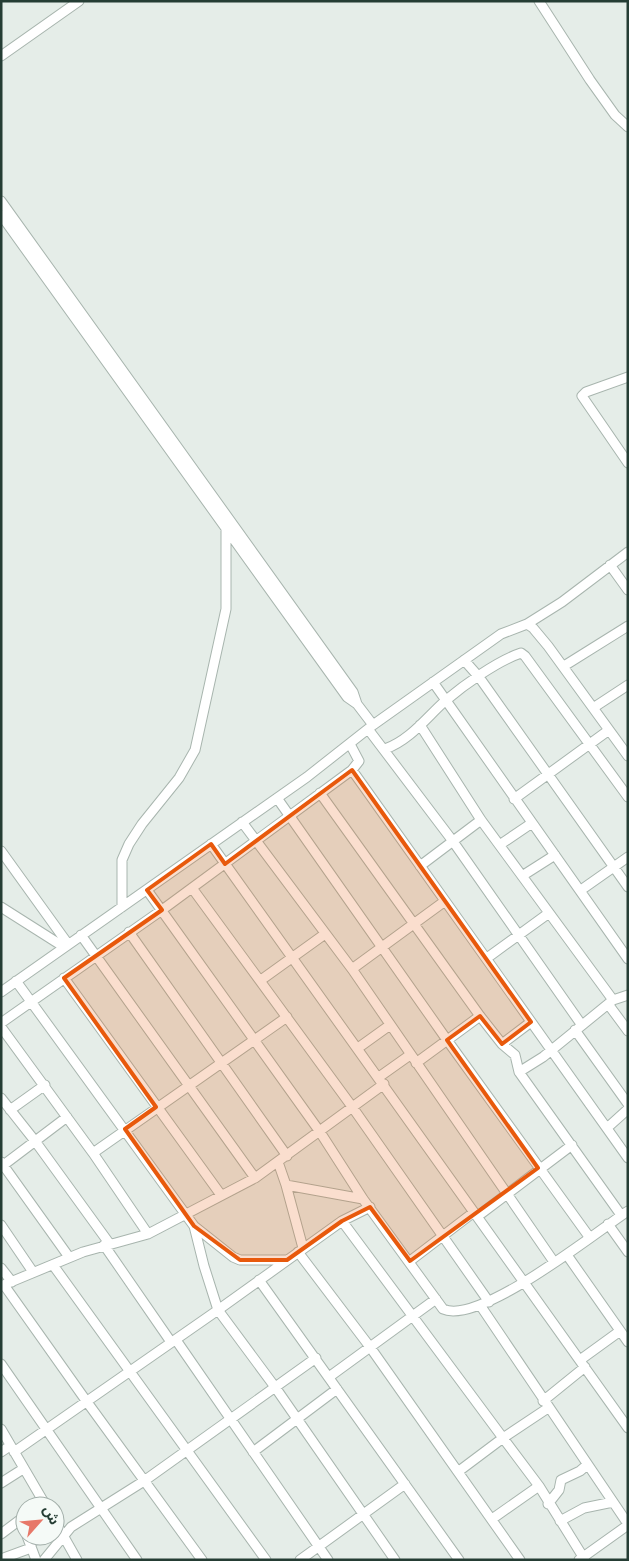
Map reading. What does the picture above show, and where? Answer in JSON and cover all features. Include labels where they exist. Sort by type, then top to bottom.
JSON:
[{"type":"street","points":[[1,56],[79,1]]},
{"type":"street","points":[[538,1],[590,80],[615,115],[628,128]]},
{"type":"street","points":[[1,201],[353,692],[357,704],[385,749],[518,934],[628,1104]]},
{"type":"street","points":[[1,215],[347,697],[357,704]]},
{"type":"street","points":[[628,377],[586,392],[582,396],[628,463]]},
{"type":"street","points":[[122,907],[122,860],[129,844],[142,824],[179,778],[195,750],[226,609],[226,528]]},
{"type":"street","points":[[1,992],[277,798],[464,660],[502,634],[527,624],[562,602],[628,552]]},
{"type":"street","points":[[610,564],[628,590]]},
{"type":"street","points":[[527,624],[538,634],[564,666],[609,730],[625,745],[628,756]]},
{"type":"street","points":[[564,666],[628,626]]},
{"type":"street","points":[[385,749],[404,739],[446,700],[479,677],[516,655],[521,654],[525,656],[628,797]]},
{"type":"street","points":[[464,660],[479,677],[628,887]]},
{"type":"street","points":[[433,682],[628,959]]},
{"type":"street","points":[[593,708],[628,685]]},
{"type":"street","points":[[420,725],[481,820],[500,844],[611,1002],[628,1031]]},
{"type":"street","points":[[514,799],[609,730]]},
{"type":"street","points":[[1,1023],[162,910],[288,815],[352,770],[359,761],[350,744]]},
{"type":"street","points":[[352,770],[628,1158]]},
{"type":"street","points":[[147,890],[320,1132],[363,1199],[436,1299],[447,1311],[480,1306],[490,1302],[567,1255],[624,1213],[519,1072],[515,1055],[502,1044],[480,1016],[320,793]]},
{"type":"street","points":[[277,798],[538,1168],[590,1238]]},
{"type":"street","points":[[420,866],[481,820]]},
{"type":"street","points":[[242,822],[352,969],[554,1262]]},
{"type":"street","points":[[500,844],[532,823]]},
{"type":"street","points":[[211,844],[628,1428]]},
{"type":"street","points":[[1,851],[66,946]]},
{"type":"street","points":[[522,876],[555,854]]},
{"type":"street","points":[[580,890],[628,857]]},
{"type":"street","points":[[192,888],[261,980],[490,1302]]},
{"type":"street","points":[[352,969],[445,901]]},
{"type":"street","points":[[1,907],[66,946]]},
{"type":"street","points":[[487,958],[548,913]]},
{"type":"street","points":[[129,932],[287,1156]]},
{"type":"street","points":[[261,980],[325,934]]},
{"type":"street","points":[[81,936],[255,1178]]},
{"type":"street","points":[[64,978],[221,1195]]},
{"type":"street","points":[[16,981],[126,1129],[194,1226],[233,1257],[240,1260],[286,1260]]},
{"type":"street","points":[[519,1072],[552,1050],[611,1002],[628,995]]},
{"type":"street","points":[[6,1284],[69,1257],[106,1244],[148,1234],[255,1178],[353,1108],[382,1081],[413,1059],[447,1040],[480,1016]]},
{"type":"street","points":[[93,1153],[156,1107],[287,1017]]},
{"type":"street","points":[[502,1044],[531,1022]]},
{"type":"street","points":[[358,1048],[390,1024]]},
{"type":"street","points":[[1,1027],[45,1085],[148,1234]]},
{"type":"street","points":[[10,1110],[45,1085]]},
{"type":"street","points":[[1,1098],[36,1141],[328,1560]]},
{"type":"street","points":[[607,1128],[628,1109]]},
{"type":"street","points":[[67,1117],[2,1165],[69,1257]]},
{"type":"street","points":[[410,1261],[507,1194],[538,1168],[572,1145]]},
{"type":"street","points":[[278,1162],[286,1185],[301,1250],[459,1471],[516,1558]]},
{"type":"street","points":[[286,1185],[363,1199]]},
{"type":"street","points":[[1,1452],[12,1449],[48,1430],[342,1221],[370,1207]]},
{"type":"street","points":[[342,1221],[539,1486],[548,1504],[560,1520],[583,1559],[628,1524],[480,1306]]},
{"type":"street","points":[[608,1224],[628,1252]]},
{"type":"street","points":[[1,1225],[33,1272]]},
{"type":"street","points":[[194,1226],[218,1310],[395,1560]]},
{"type":"street","points":[[567,1255],[628,1342]]},
{"type":"street","points":[[53,1265],[266,1560]]},
{"type":"street","points":[[1,1268],[6,1284],[87,1402],[202,1560]]},
{"type":"street","points":[[259,1280],[460,1560]]},
{"type":"street","points":[[329,1377],[436,1299]]},
{"type":"street","points":[[459,1471],[546,1405],[582,1363],[620,1331]]},
{"type":"street","points":[[65,1534],[70,1527],[102,1509],[144,1481],[316,1358]]},
{"type":"street","points":[[1,1364],[137,1560]]},
{"type":"street","points":[[253,1452],[337,1389]]},
{"type":"street","points":[[1,1429],[38,1496]]},
{"type":"street","points":[[548,1504],[559,1490],[561,1480],[580,1471],[587,1465]]},
{"type":"street","points":[[1,1484],[23,1469]]},
{"type":"street","points":[[300,1560],[405,1484]]},
{"type":"street","points":[[492,1519],[539,1486]]},
{"type":"street","points":[[560,1520],[584,1508],[613,1502]]},
{"type":"street","points":[[1,1534],[15,1524]]},
{"type":"street","points":[[65,1538],[77,1560]]},
{"type":"street","points":[[1,1559],[24,1546]]},
{"type":"street","points":[[30,1546],[36,1560]]},
{"type":"street","points":[[44,1560],[56,1546]]},
{"type":"highlighted area","points":[[352,770],[531,1022],[502,1044],[480,1016],[447,1040],[538,1168],[410,1261],[370,1207],[342,1221],[287,1260],[240,1260],[194,1226],[125,1129],[156,1107],[64,978],[162,910],[147,890],[211,844],[225,864]]}]
